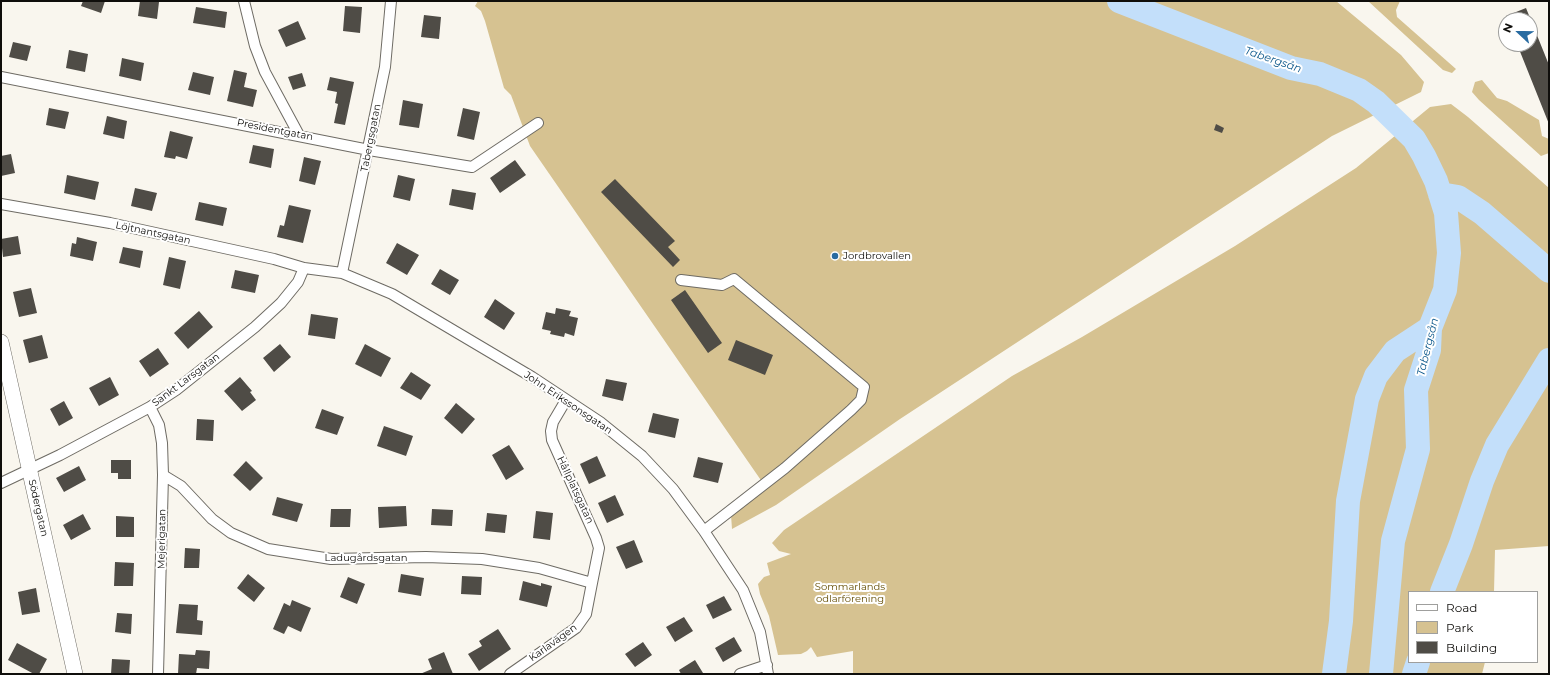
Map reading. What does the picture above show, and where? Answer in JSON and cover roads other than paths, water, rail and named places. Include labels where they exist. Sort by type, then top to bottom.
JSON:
[{"type":"street","points":[[244,1],[254,46],[265,72],[299,135]]},
{"type":"street","name":"Tabergsgatan","points":[[342,273],[369,150],[385,67],[391,1]]},
{"type":"street","name":"Presidentgatan","points":[[1,77],[369,150],[472,167],[538,123]]},
{"type":"street","name":"Löjtnantsgatan","points":[[1,204],[110,223],[274,258],[304,268]]},
{"type":"street","name":"John Erikssonsgatan","points":[[304,268],[342,273],[392,294],[600,422],[642,456],[673,489],[704,531],[746,597],[760,632],[767,669]]},
{"type":"street","name":"Sankt Larsgatan","points":[[1,483],[60,455],[150,407],[176,390],[255,327],[281,303],[298,282],[304,268]]},
{"type":"street","points":[[681,280],[722,285],[734,279],[864,387],[861,400],[851,410],[785,468],[704,531]]},
{"type":"street","name":"Södergatan","points":[[1,342],[75,674]]},
{"type":"street","name":"Hållplatsgatan","points":[[566,400],[553,422],[552,440],[596,538],[599,548],[592,583]]},
{"type":"street","name":"Mejerigatan","points":[[150,407],[159,425],[162,443],[163,475],[158,674]]},
{"type":"street","name":"Ladugårdsgatan","points":[[163,475],[181,486],[212,519],[231,533],[268,549],[331,560],[426,557],[482,559],[539,568],[592,583]]},
{"type":"street","name":"Karlavägen","points":[[510,674],[576,628],[586,614],[592,583]]},
{"type":"street","points":[[740,674],[767,669]]},
{"type":"waterway","name":"Tabergsån","points":[[1119,1],[1291,68],[1320,74],[1359,90],[1376,102],[1414,139],[1436,181],[1446,213],[1449,253],[1445,290],[1430,328],[1429,350],[1416,390],[1418,449],[1393,541],[1381,674]]},
{"type":"waterway","points":[[1440,194],[1458,197],[1482,213],[1549,271]]},
{"type":"waterway","points":[[1334,674],[1341,621],[1348,501],[1367,399],[1376,376],[1395,351],[1430,328]]},
{"type":"waterway","points":[[1442,591],[1461,544],[1482,481],[1497,445],[1549,360]]},
{"type":"waterway","points":[[1414,674],[1418,663]]},
{"type":"place","name":"Jordbrovallen","points":[[835,256]]},
{"type":"park label","name":"Sommarlands odlarförening","points":[[850,592]]}]
